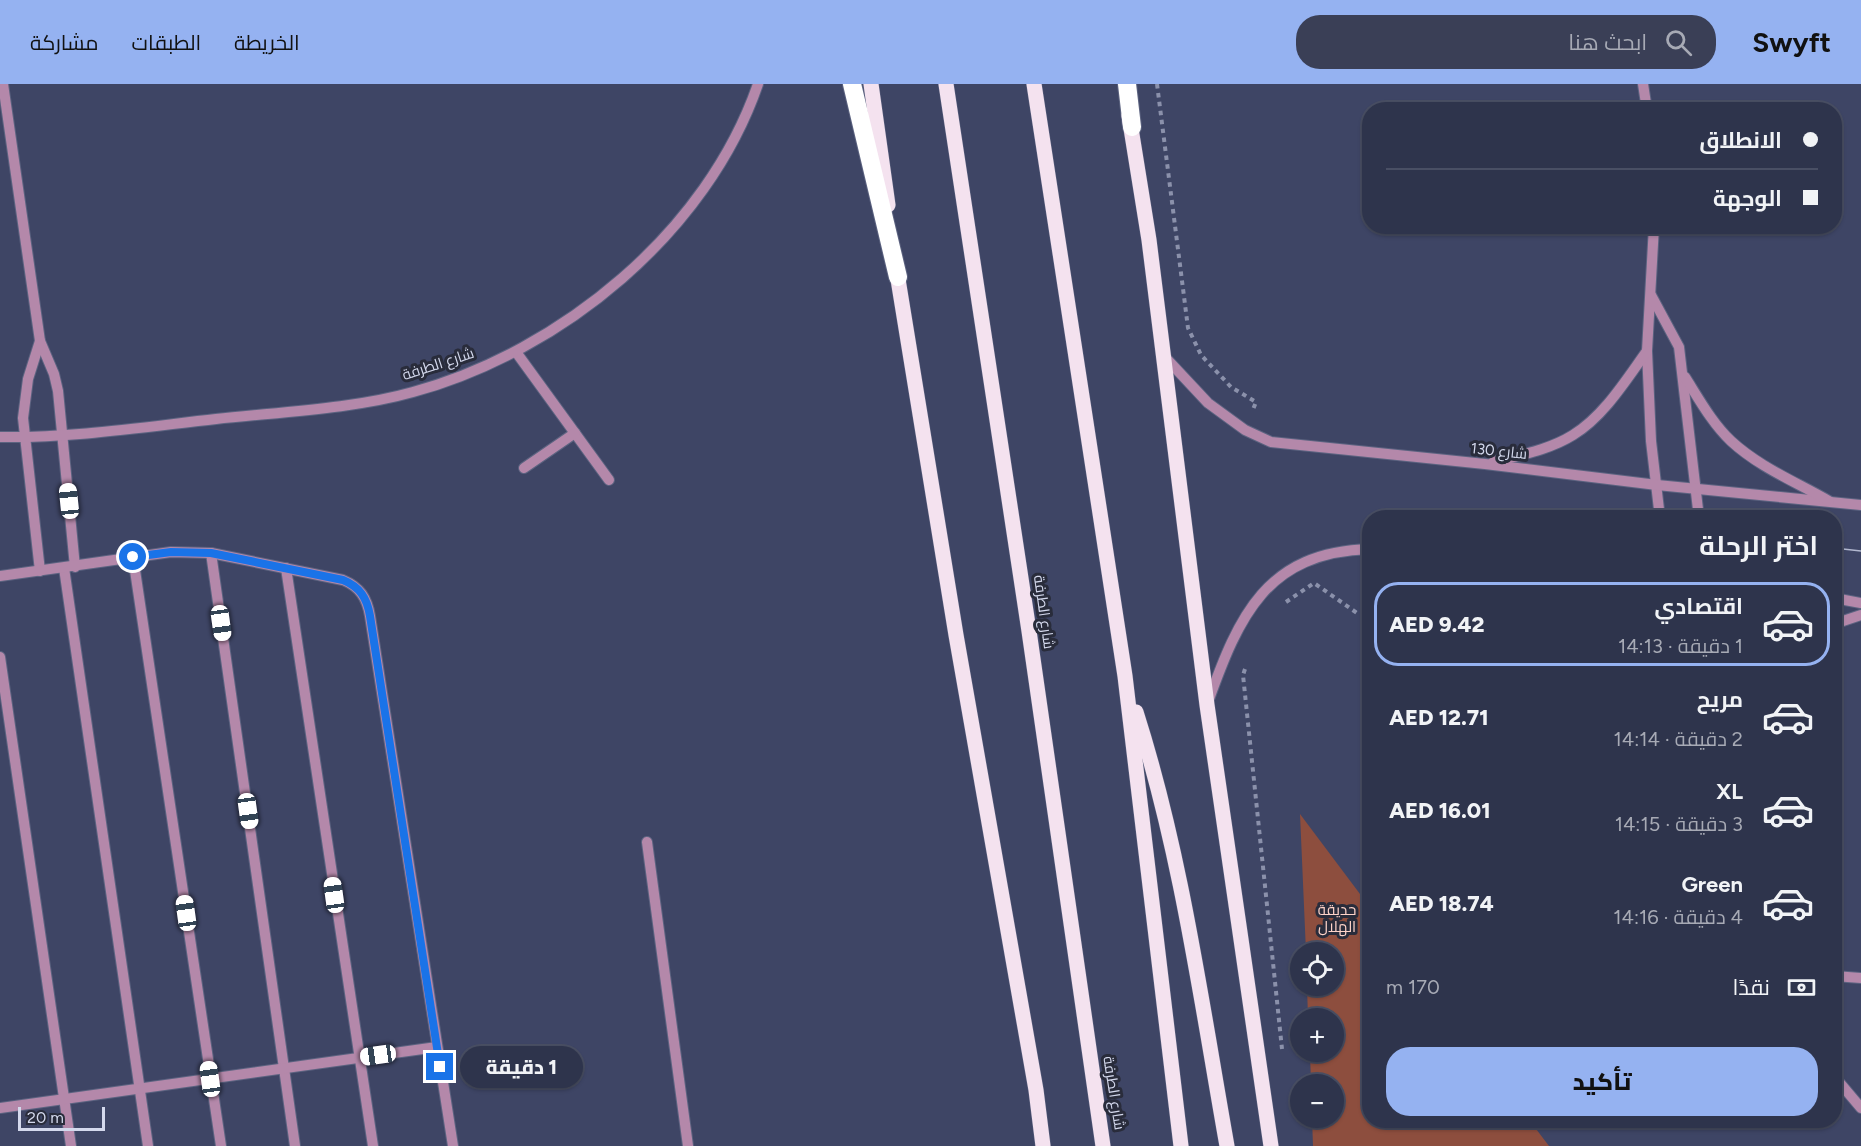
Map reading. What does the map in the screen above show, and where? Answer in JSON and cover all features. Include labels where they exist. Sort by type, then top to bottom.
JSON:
[{"type":"highway","points":[[852,84],[898,277]]},
{"type":"highway","points":[[1127,84],[1132,127]]},
{"type":"main road","points":[[872,84],[898,277],[958,647],[1036,1090],[1043,1146]]},
{"type":"main road","name":"شارع الطرفة","points":[[946,84],[1029,631],[1103,1146]]},
{"type":"main road","points":[[1034,84],[1125,676],[1181,1146]]},
{"type":"main road","points":[[1120,84],[1132,127],[1149,240],[1206,705],[1271,1146]]},
{"type":"main road","points":[[1125,676],[1153,764],[1175,857],[1227,1146]]},
{"type":"street","points":[[3,84],[40,342],[54,374],[58,392],[63,436],[69,567],[148,1146]]},
{"type":"street","name":"شارع الطرفة","points":[[0,437],[63,436],[375,401],[447,382],[516,352],[556,329],[626,275],[678,223],[702,193],[723,161],[741,127],[758,84]]},
{"type":"street","points":[[1644,84],[1646,102]]},
{"type":"street","points":[[1654,234],[1647,351],[1651,441],[1659,510]]},
{"type":"street","points":[[1651,294],[1679,347],[1698,510]]},
{"type":"street","points":[[40,342],[33,360],[25,398],[24,437],[40,572]]},
{"type":"street","points":[[1485,464],[1540,450],[1573,435],[1598,415],[1647,351]]},
{"type":"street","points":[[516,352],[609,480]]},
{"type":"street","name":"شارع 130","points":[[1164,356],[1208,403],[1245,430],[1271,442],[1861,506]]},
{"type":"street","points":[[1684,375],[1707,412],[1730,440],[1772,470],[1832,503]]},
{"type":"street","points":[[524,468],[575,433]]},
{"type":"street","points":[[1206,705],[1228,647],[1246,615],[1264,590],[1287,572],[1315,556],[1362,549]]},
{"type":"street","points":[[0,576],[171,552],[211,553],[352,584],[360,590],[368,606],[453,1146]]},
{"type":"street","points":[[211,553],[295,1146]]},
{"type":"street","points":[[133,557],[221,1146]]},
{"type":"street","points":[[286,568],[373,1146]]},
{"type":"street","points":[[1842,599],[1861,603]]},
{"type":"street","points":[[1842,621],[1861,615]]},
{"type":"street","points":[[0,657],[71,1146]]},
{"type":"street","points":[[647,842],[688,1146]]},
{"type":"street","points":[[1842,977],[1861,978]]},
{"type":"street","points":[[0,1108],[437,1047]]},
{"type":"street","points":[[1842,1085],[1861,1108]]},
{"type":"path","points":[[1157,84],[1188,328],[1201,355],[1232,387],[1256,402]]},
{"type":"path","points":[[1264,590],[1281,605],[1314,583],[1357,613],[1362,613]]},
{"type":"path","points":[[1246,663],[1243,675],[1282,1052]]},
{"type":"green space","name":"حديقة الهلال","points":[[1300,814],[1362,897],[1362,1128],[1535,1128],[1549,1146],[1313,1146],[1312,1128],[1344,1128],[1344,1074],[1311,1074],[1310,1062],[1344,1062],[1344,1008],[1308,1008],[1307,996],[1344,996],[1344,942],[1306,942]]},
{"type":"tram line","points":[[1842,549],[1861,551]]},
{"type":"route","points":[[133,557],[171,552],[211,553],[343,580],[360,590],[365,597],[370,616],[440,1067]]}]
